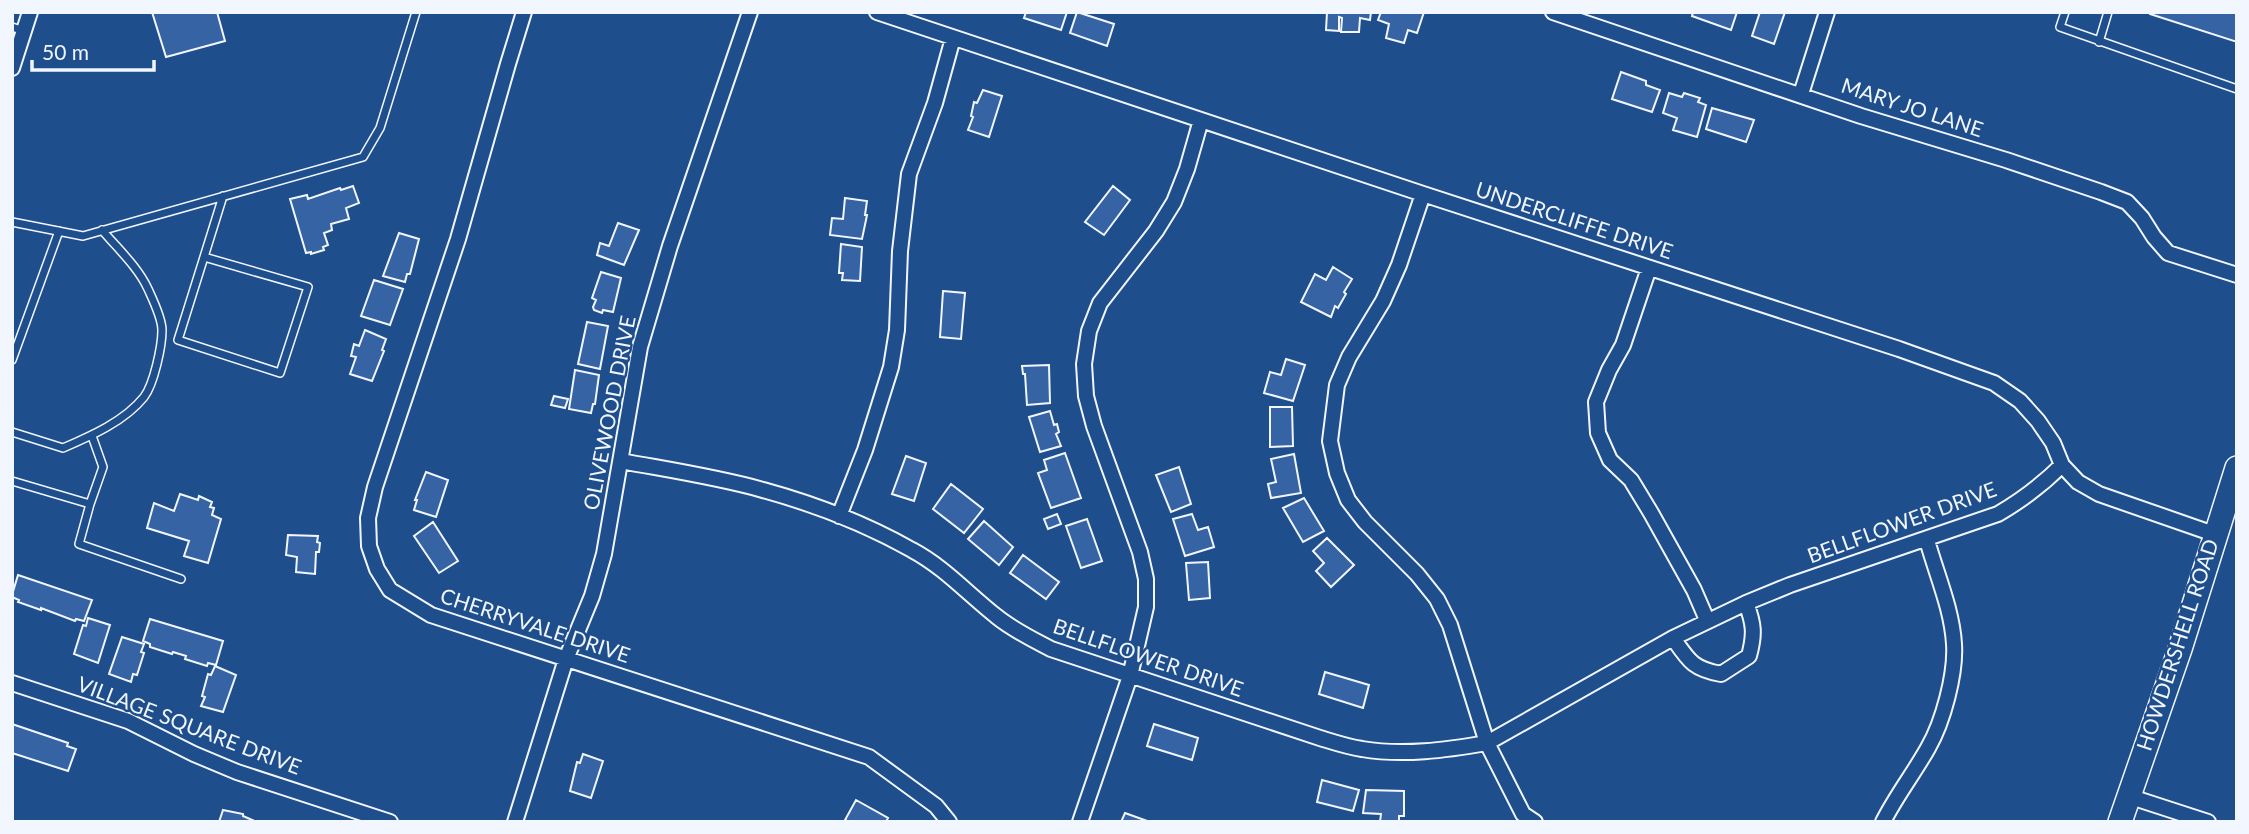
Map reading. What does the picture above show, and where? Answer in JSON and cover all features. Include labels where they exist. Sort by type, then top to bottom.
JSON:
[{"type":"main road","name":"HOWDERSHELL ROAD","points":[[2120,822],[2180,649],[2237,467]]},
{"type":"street","points":[[12,68],[18,29],[30,12]]},
{"type":"street","name":"CHERRYVALE DRIVE","points":[[524,12],[458,239],[375,487],[368,518],[369,546],[377,569],[390,590],[431,615],[869,757],[936,806],[950,822]]},
{"type":"street","name":"OLIVEWOOD DRIVE","points":[[515,822],[566,659],[598,575],[640,347],[670,246],[750,12]]},
{"type":"street","name":"UNDERCLIFFE DRIVE","points":[[877,12],[1899,349],[1994,383],[2020,401],[2038,421],[2053,443],[2062,465],[2078,482],[2099,494],[2214,534]]},
{"type":"street","name":"MARY JO LANE","points":[[1553,12],[2127,202],[2168,253],[2237,275]]},
{"type":"street","points":[[1801,94],[1827,12]]},
{"type":"street","points":[[839,516],[865,450],[891,367],[898,330],[900,251],[909,174],[935,103],[953,38]]},
{"type":"street","points":[[1080,822],[1130,676],[1146,607],[1146,579],[1140,552],[1094,426],[1086,396],[1084,364],[1089,331],[1100,303],[1156,231],[1174,202],[1201,120]]},
{"type":"street","points":[[1423,194],[1399,265],[1383,301],[1349,357],[1337,385],[1330,441],[1337,473],[1348,500],[1437,599],[1450,625],[1487,743],[1523,814],[1535,822]]},
{"type":"street","points":[[1649,268],[1623,345],[1596,402],[1598,433],[1610,460],[1631,480],[1651,513],[1694,590],[1707,620]]},
{"type":"street","name":"BELLFLOWER DRIVE","points":[[621,461],[763,490],[839,516],[914,551],[968,590],[996,616],[1051,649],[1361,749],[1414,751],[1487,743],[1707,620],[1837,569],[1998,514],[2036,489],[2062,465]]},
{"type":"street","points":[[1883,822],[1930,746],[1951,681],[1954,645],[1927,540]]},
{"type":"street","points":[[1673,638],[1688,660],[1703,671],[1721,674],[1749,656],[1754,638],[1753,622],[1746,603]]},
{"type":"street","name":"VILLAGE SQUARE DRIVE","points":[[12,683],[128,721],[237,772],[390,822]]},
{"type":"street","points":[[2128,796],[2208,822]]},
{"type":"lane","points":[[13,223],[83,236],[363,157],[380,128],[416,12]]},
{"type":"lane","points":[[2065,12],[2060,27],[2237,89]]},
{"type":"lane","points":[[2099,41],[2108,12]]},
{"type":"lane","points":[[204,257],[308,286],[281,373],[178,341],[204,257],[223,196]]},
{"type":"lane","points":[[12,432],[63,449],[92,436],[124,415],[145,396],[158,362],[162,328],[148,288],[102,230]]},
{"type":"lane","points":[[12,360],[59,231]]},
{"type":"lane","points":[[92,436],[103,467],[79,544],[181,579]]},
{"type":"lane","points":[[12,481],[90,505]]},
{"type":"building","points":[[152,12],[217,12],[225,41],[166,57]]},
{"type":"building","points":[[1026,12],[1067,12],[1061,30],[1024,18]]},
{"type":"building","points":[[1077,12],[1114,24],[1107,46],[1070,33]]},
{"type":"building","points":[[1327,12],[1371,12],[1370,20],[1360,18],[1359,32],[1341,32],[1342,18],[1339,17],[1339,31],[1326,30]]},
{"type":"building","points":[[1381,12],[1424,12],[1417,33],[1408,30],[1404,43],[1386,38],[1389,24],[1378,20]]},
{"type":"building","points":[[1693,12],[1737,12],[1731,30],[1692,16]]},
{"type":"building","points":[[1760,12],[1785,12],[1774,44],[1752,36]]},
{"type":"building","points":[[2237,12],[2237,42],[2150,14]]},
{"type":"building","points":[[1621,72],[1646,81],[1646,85],[1660,90],[1652,112],[1612,99]]},
{"type":"building","points":[[983,90],[1002,96],[989,137],[968,130],[973,117],[974,102],[977,103]]},
{"type":"building","points":[[1669,93],[1682,97],[1684,93],[1700,98],[1698,102],[1706,105],[1697,137],[1673,130],[1677,118],[1663,113]]},
{"type":"building","points":[[1712,108],[1754,120],[1746,142],[1706,129]]},
{"type":"building","points":[[353,186],[359,203],[346,208],[349,219],[331,224],[332,230],[324,233],[328,245],[323,247],[324,250],[306,253],[290,199],[307,195],[308,199]]},
{"type":"building","points":[[1113,186],[1130,200],[1104,235],[1085,222]]},
{"type":"building","points":[[845,198],[867,201],[862,239],[830,235],[832,218],[843,219]]},
{"type":"building","points":[[618,223],[639,230],[624,265],[597,255],[600,243],[609,246]]},
{"type":"building","points":[[399,233],[419,239],[410,274],[407,274],[405,282],[383,276]]},
{"type":"building","points":[[841,244],[862,247],[860,281],[842,280],[843,273],[839,273]]},
{"type":"building","points":[[1333,267],[1352,279],[1331,317],[1301,302],[1315,274],[1326,280]]},
{"type":"building","points":[[601,272],[621,278],[613,312],[603,310],[602,313],[593,307],[596,300],[592,298]]},
{"type":"building","points":[[374,280],[403,289],[390,325],[361,316]]},
{"type":"building","points":[[943,291],[965,293],[961,339],[940,337]]},
{"type":"building","points":[[587,322],[608,326],[600,369],[578,364]]},
{"type":"building","points":[[365,330],[386,339],[372,381],[350,374],[356,357],[351,356],[354,344],[359,346]]},
{"type":"building","points":[[1286,359],[1305,365],[1293,401],[1264,393],[1270,372],[1281,375]]},
{"type":"building","points":[[1049,365],[1050,403],[1027,405],[1022,366]]},
{"type":"building","points":[[575,370],[599,375],[591,413],[569,409]]},
{"type":"building","points":[[554,396],[568,399],[565,408],[551,405]]},
{"type":"building","points":[[1270,407],[1292,407],[1293,446],[1270,447]]},
{"type":"building","points":[[1050,411],[1054,425],[1057,424],[1059,432],[1056,434],[1061,446],[1040,452],[1029,417]]},
{"type":"building","points":[[1065,453],[1081,498],[1051,508],[1038,473],[1047,470],[1044,460]]},
{"type":"building","points":[[1294,454],[1301,493],[1271,498],[1268,484],[1276,482],[1271,459]]},
{"type":"building","points":[[906,456],[926,463],[914,501],[892,494]]},
{"type":"building","points":[[1179,467],[1191,504],[1171,512],[1156,475]]},
{"type":"building","points":[[426,472],[448,480],[436,517],[414,510]]},
{"type":"building","points":[[951,484],[983,509],[964,533],[933,509]]},
{"type":"building","points":[[180,494],[198,500],[199,496],[212,502],[212,515],[221,519],[208,563],[184,556],[189,541],[147,528],[154,503],[174,511]]},
{"type":"building","points":[[1304,498],[1324,531],[1303,542],[1283,508]]},
{"type":"building","points":[[1057,514],[1061,524],[1048,529],[1044,519]]},
{"type":"building","points":[[1192,514],[1198,530],[1208,527],[1214,547],[1185,556],[1173,519]]},
{"type":"building","points":[[1087,519],[1102,561],[1081,568],[1066,526]]},
{"type":"building","points":[[984,521],[1013,547],[999,565],[968,539]]},
{"type":"building","points":[[433,522],[458,561],[439,573],[414,536]]},
{"type":"building","points":[[288,535],[318,536],[317,542],[320,543],[319,552],[316,552],[315,574],[296,572],[297,557],[286,555]]},
{"type":"building","points":[[1327,538],[1354,565],[1331,587],[1316,571],[1324,563],[1313,551]]},
{"type":"building","points":[[1023,555],[1059,582],[1046,599],[1010,573]]},
{"type":"building","points":[[1208,562],[1210,598],[1189,600],[1186,563]]},
{"type":"building","points":[[18,575],[92,600],[84,621],[75,621],[18,602],[12,595]]},
{"type":"building","points":[[88,618],[110,625],[98,663],[74,654],[83,625],[86,626]]},
{"type":"building","points":[[150,619],[223,641],[216,665],[208,663],[207,666],[185,659],[186,656],[150,647],[150,644],[143,641]]},
{"type":"building","points":[[122,637],[144,644],[137,675],[133,674],[131,682],[109,674]]},
{"type":"building","points":[[215,666],[236,675],[223,712],[201,706],[208,674],[211,675]]},
{"type":"building","points":[[1325,672],[1369,685],[1363,708],[1319,694]]},
{"type":"building","points":[[12,724],[68,743],[67,746],[76,749],[68,771],[12,753]]},
{"type":"building","points":[[1154,724],[1198,738],[1192,760],[1147,746]]},
{"type":"building","points":[[583,754],[603,761],[591,798],[570,791],[577,762],[580,763]]},
{"type":"building","points":[[1322,780],[1359,790],[1353,811],[1317,802]]},
{"type":"building","points":[[1366,790],[1404,791],[1404,816],[1399,816],[1399,822],[1380,822],[1381,814],[1363,813]]},
{"type":"building","points":[[856,800],[888,818],[886,822],[845,820]]},
{"type":"building","points":[[223,810],[243,814],[257,822],[219,822]]},
{"type":"building","points":[[1125,813],[1150,822],[1121,822]]}]
